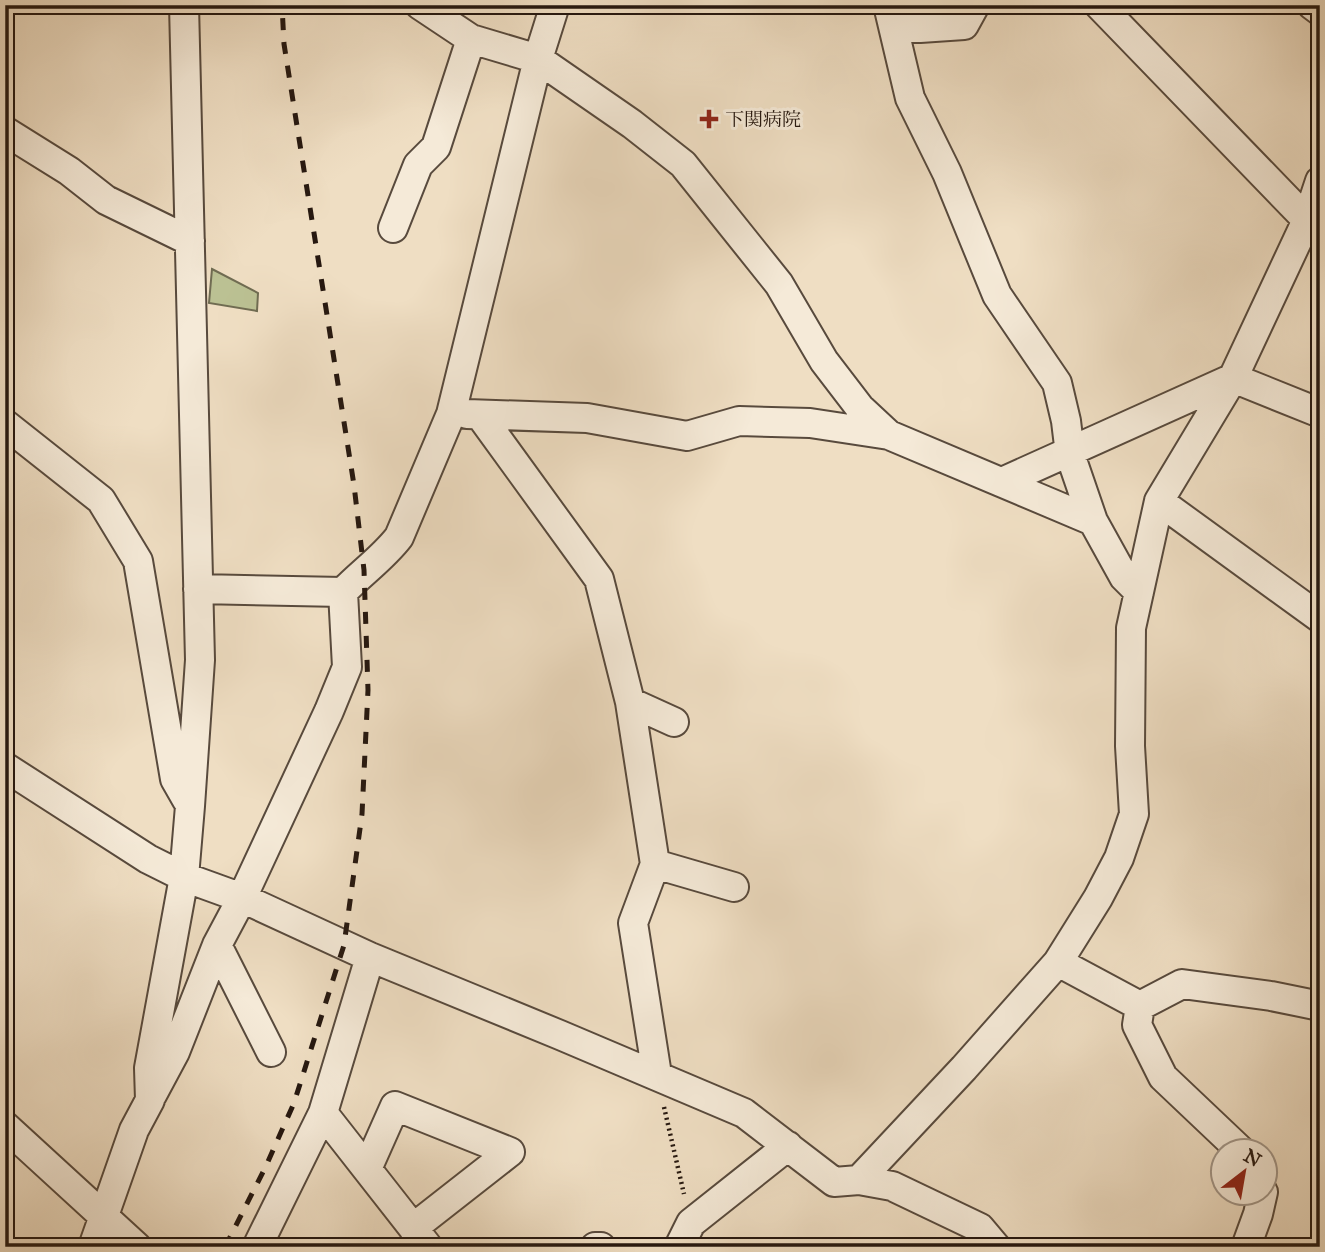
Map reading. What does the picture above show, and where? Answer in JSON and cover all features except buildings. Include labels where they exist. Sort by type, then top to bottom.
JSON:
[{"type":"street","points":[[150,1100],[149,1068],[184,877],[200,660],[184,5]]},
{"type":"street","points":[[420,5],[471,39],[538,59],[632,124],[682,164],[779,284],[824,361],[860,408],[889,435]]},
{"type":"street","points":[[93,1247],[134,1130],[175,1052],[217,945],[242,898],[347,667],[343,592],[364,570],[387,552],[398,537],[451,414],[538,59],[555,5]]},
{"type":"street","points":[[891,15],[920,28],[964,24],[975,5]]},
{"type":"street","points":[[1099,5],[1307,220]]},
{"type":"street","points":[[1312,5],[1320,10]]},
{"type":"street","points":[[891,15],[910,98],[947,173],[997,295],[1057,383],[1070,454],[1093,522],[1124,577],[1139,592]]},
{"type":"street","points":[[393,228],[418,165],[436,147],[471,39]]},
{"type":"street","points":[[5,131],[69,171],[106,200],[190,241]]},
{"type":"street","points":[[859,1180],[1058,962],[1098,898],[1119,858],[1134,814],[1130,746],[1131,628],[1159,502],[1233,378],[1307,220],[1320,181]]},
{"type":"street","points":[[1002,482],[1070,454],[1233,378],[1320,413]]},
{"type":"street","points":[[451,414],[587,418],[687,436],[739,421],[810,423],[889,435],[1093,522]]},
{"type":"street","points":[[480,415],[599,579],[630,702],[655,864],[633,923],[657,1075]]},
{"type":"street","points":[[5,424],[101,500],[138,561],[175,779],[190,806]]},
{"type":"street","points":[[1159,502],[1320,618]]},
{"type":"street","points":[[198,589],[343,592]]},
{"type":"street","points":[[630,702],[674,722]]},
{"type":"street","points":[[5,767],[138,853],[184,877],[242,898],[370,957],[744,1113],[834,1182],[859,1180],[892,1186],[980,1227],[996,1247]]},
{"type":"street","points":[[655,864],[734,887]]},
{"type":"street","points":[[217,945],[271,1052]]},
{"type":"street","points":[[257,1247],[323,1113],[370,957]]},
{"type":"street","points":[[1058,962],[1140,1006]]},
{"type":"street","points":[[1140,1006],[1182,984],[1271,996],[1320,1006]]},
{"type":"street","points":[[1140,1006],[1137,1024],[1163,1077],[1225,1136]]},
{"type":"street","points":[[323,1113],[367,1169],[421,1237],[510,1152],[395,1106],[367,1169]]},
{"type":"street","points":[[5,1126],[137,1247]]},
{"type":"street","points":[[685,1235],[788,1146]]},
{"type":"street","points":[[1246,1247],[1260,1206]]},
{"type":"street","points":[[595,1247],[601,1247]]},
{"type":"path","points":[[657,1075],[685,1235]]},
{"type":"green space","points":[[212,269],[258,293],[257,311],[209,303]]},
{"type":"railway","points":[[225,1247],[294,1103],[344,945],[362,814],[368,690],[364,570],[354,485],[284,44],[282,5]]},
{"type":"place","name":"下関病院","points":[[709,119]]}]
